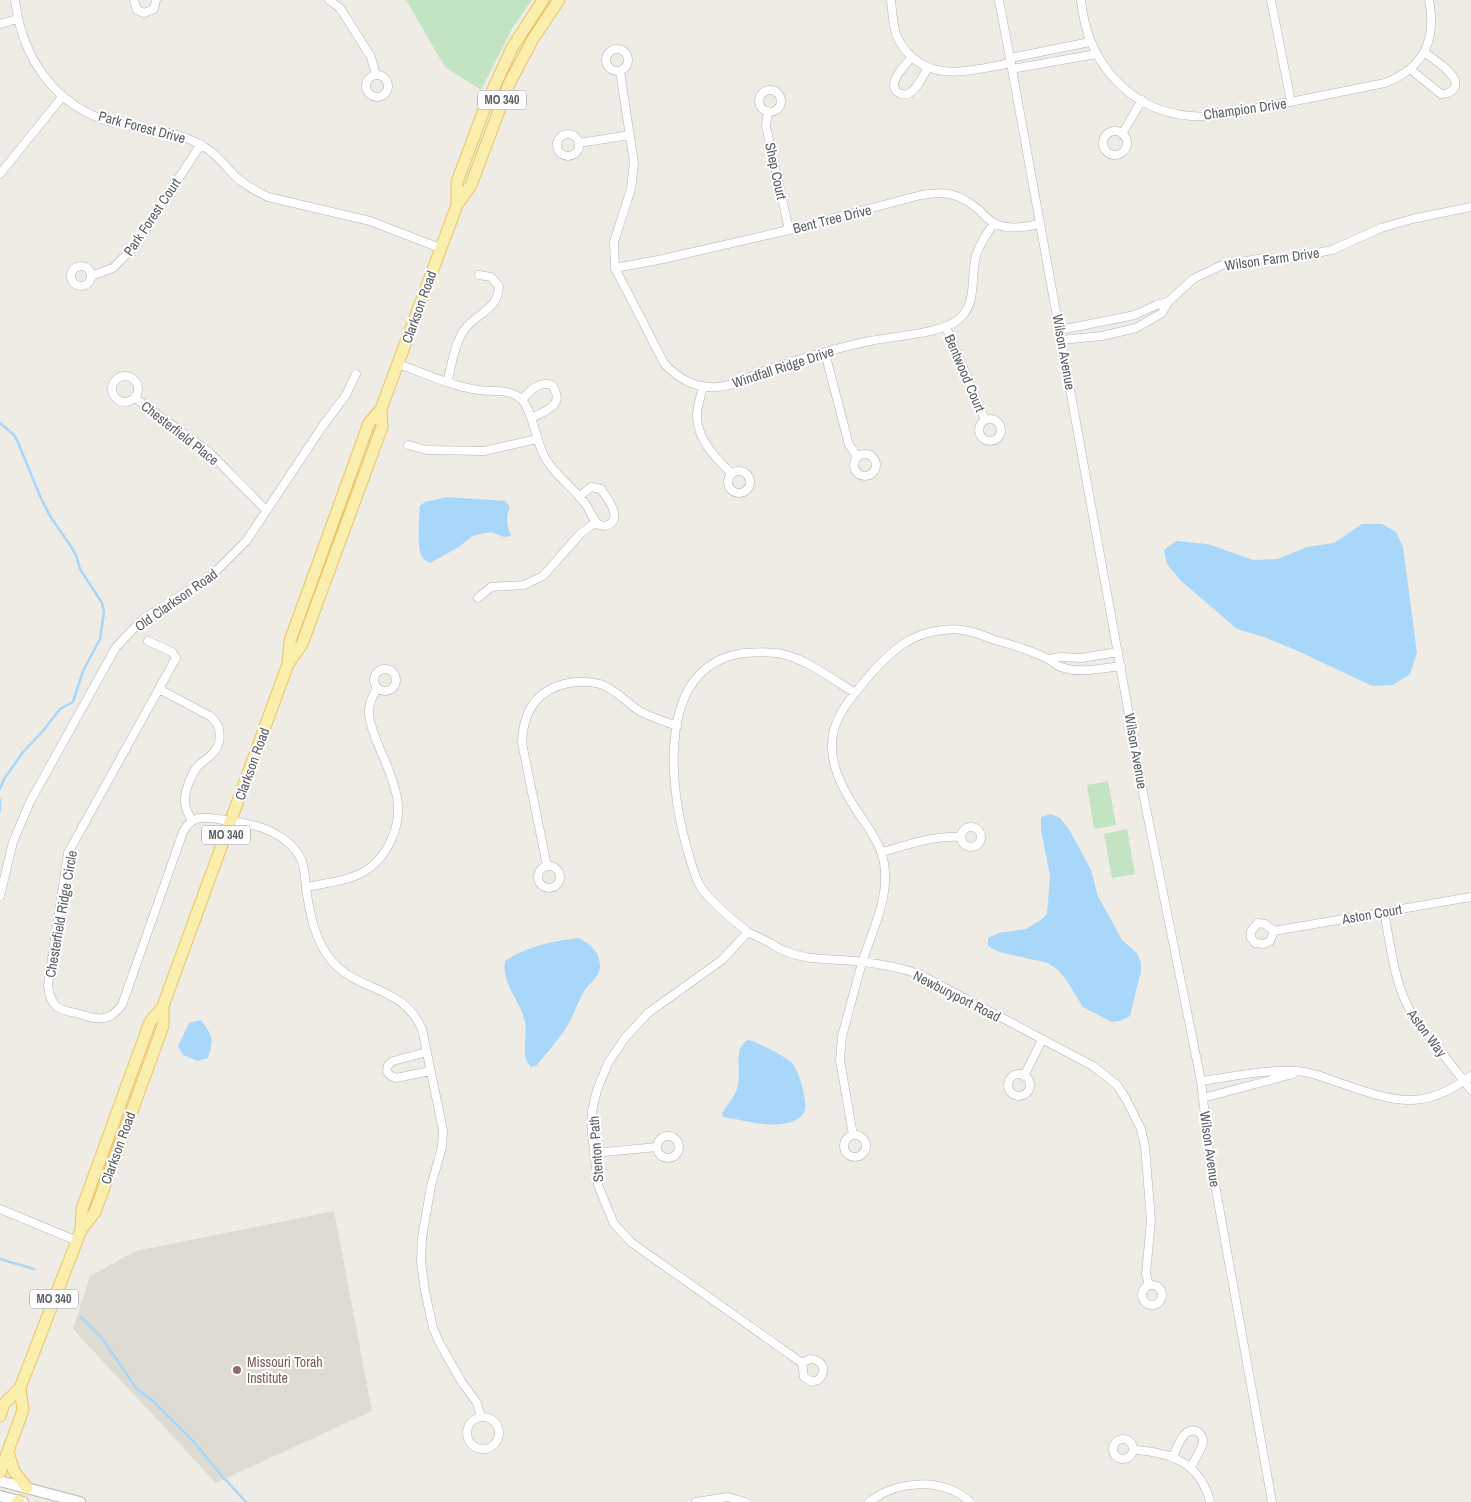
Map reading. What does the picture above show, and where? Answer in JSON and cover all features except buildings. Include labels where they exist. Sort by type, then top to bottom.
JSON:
[{"type":"main road","name":"Clarkson Road","points":[[456,205],[457,182],[485,106],[512,48],[543,0]]},
{"type":"main road","name":"Clarkson Road","points":[[0,1416],[4,1404],[20,1388],[81,1230],[82,1209],[150,1022],[163,1006],[288,664],[302,644],[382,427],[381,410],[456,205],[470,185],[510,84],[533,39],[559,0]]},
{"type":"main road","name":"Clarkson Road","points":[[81,1230],[95,1212],[163,1026],[163,1006]]},
{"type":"main road","points":[[112,1124],[118,1149]]},
{"type":"main road","name":"Clarkson Road","points":[[0,1473],[22,1410],[20,1388]]},
{"type":"main road","points":[[8,1452],[14,1471],[27,1488]]},
{"type":"main road","points":[[0,1481],[80,1502]]},
{"type":"main road","points":[[0,1496],[20,1502]]},
{"type":"street","name":"Park Forest Drive","points":[[14,0],[17,19],[28,49],[39,70],[53,89],[62,97],[115,123],[160,130],[201,144],[215,155],[237,178],[253,190],[268,197],[370,221],[440,248]]},
{"type":"street","points":[[134,0],[137,10],[144,14],[154,9],[156,0]]},
{"type":"street","points":[[329,0],[340,8],[371,57],[376,75]]},
{"type":"street","points":[[891,0],[896,33],[901,45],[912,57],[928,68],[941,72],[1096,54]]},
{"type":"street","name":"Wilson Avenue","points":[[998,0],[1146,803],[1201,1081],[1209,1151],[1272,1502]]},
{"type":"street","name":"Champion Drive","points":[[1081,0],[1090,42],[1096,54],[1123,88],[1154,108],[1184,115],[1204,116],[1291,102],[1385,83],[1403,75],[1424,52],[1428,44],[1432,26],[1429,0]]},
{"type":"street","points":[[1271,0],[1291,102]]},
{"type":"street","points":[[0,24],[17,19]]},
{"type":"street","points":[[1011,63],[1090,42]]},
{"type":"street","points":[[1410,69],[1441,94],[1452,91],[1456,84],[1454,76],[1424,52]]},
{"type":"street","points":[[912,57],[894,83],[894,88],[898,93],[905,95],[911,92],[928,68]]},
{"type":"street","name":"Windfall Ridge Drive","points":[[620,71],[634,163],[631,189],[614,242],[615,268],[664,363],[671,372],[688,383],[718,387],[869,341],[946,327],[968,310],[973,292],[976,257],[982,242],[994,223]]},
{"type":"street","points":[[0,174],[62,97]]},
{"type":"street","points":[[1122,134],[1142,100]]},
{"type":"street","name":"Shep Court","points":[[768,111],[766,126],[789,230]]},
{"type":"street","points":[[579,143],[630,135]]},
{"type":"street","name":"Park Forest Court","points":[[91,276],[113,268],[135,246],[201,144]]},
{"type":"street","name":"Bent Tree Drive","points":[[615,268],[789,230],[921,195],[936,193],[947,193],[969,202],[994,223]]},
{"type":"street","name":"Wilson Farm Drive","points":[[1061,340],[1102,336],[1136,328],[1162,313],[1168,302],[1193,279],[1222,265],[1245,260],[1287,258],[1316,254],[1332,250],[1381,228],[1412,218],[1471,207]]},
{"type":"street","points":[[994,223],[1009,226],[1040,224]]},
{"type":"street","points":[[447,382],[461,336],[473,320],[495,303],[498,294],[499,286],[491,277],[479,275]]},
{"type":"street","name":"Wilson Farm Drive","points":[[1060,330],[1135,315],[1156,305],[1168,302]]},
{"type":"street","name":"Bentwood Court","points":[[946,327],[985,420]]},
{"type":"street","points":[[825,353],[849,445],[858,457]]},
{"type":"street","points":[[398,364],[447,382],[480,390],[514,394],[522,400],[529,410],[537,439],[554,471],[579,497],[596,522],[602,526],[609,525],[615,517],[601,489],[596,487],[586,490],[579,497]]},
{"type":"street","name":"Old Clarkson Road","points":[[0,896],[13,842],[30,802],[116,647],[144,618],[193,589],[224,565],[247,540],[324,424],[346,395],[356,374]]},
{"type":"street","points":[[522,400],[532,388],[543,384],[552,385],[556,391],[556,400],[552,407],[530,418]]},
{"type":"street","points":[[703,386],[697,413],[702,437],[707,447],[731,474]]},
{"type":"street","name":"Chesterfield Place","points":[[135,398],[209,452],[266,510]]},
{"type":"street","points":[[408,445],[427,450],[484,451],[537,439]]},
{"type":"street","points":[[478,598],[490,587],[524,585],[543,576],[580,534],[596,522]]},
{"type":"street","points":[[853,1134],[840,1060],[840,1048],[862,962],[880,910],[885,872],[882,852],[877,840],[840,784],[834,760],[834,730],[855,693],[896,648],[920,635],[943,630],[961,629],[972,632],[1049,659],[1058,667],[1083,670],[1121,666]]},
{"type":"street","name":"Chesterfield Ridge Circle","points":[[148,641],[172,652],[176,658],[68,853],[48,985],[52,1000],[57,1007],[96,1019],[106,1018],[116,1013],[119,1009],[183,832],[187,824],[192,821]]},
{"type":"street","name":"Newburyport Road","points":[[855,693],[789,656],[768,652],[737,654],[722,658],[696,680],[681,707],[673,744],[675,784],[681,826],[700,886],[727,915],[748,932],[786,952],[828,960],[862,962],[919,974],[1093,1066],[1106,1075],[1117,1085],[1126,1098],[1141,1129],[1145,1147],[1151,1220],[1146,1274],[1149,1285]]},
{"type":"street","points":[[1049,659],[1060,657],[1081,658],[1118,652]]},
{"type":"street","points":[[548,866],[522,743],[524,723],[533,703],[548,690],[558,685],[589,681],[611,689],[644,714],[676,726]]},
{"type":"street","points":[[306,887],[352,878],[372,867],[388,848],[398,824],[398,801],[371,726],[368,712],[376,688]]},
{"type":"street","points":[[159,689],[210,716],[217,721],[220,730],[217,748],[211,756],[197,766],[186,796],[186,810],[192,821],[205,817],[231,821],[274,832],[295,850],[301,860],[312,923],[316,934],[331,959],[352,976],[388,994],[410,1008],[422,1029],[443,1130],[442,1147],[431,1186],[422,1238],[421,1262],[425,1292],[438,1342],[461,1381],[478,1402],[481,1417]]},
{"type":"street","points":[[882,852],[932,838],[961,837]]},
{"type":"street","name":"Aston Court","points":[[1274,931],[1471,897]]},
{"type":"street","name":"Aston Way","points":[[1384,912],[1398,982],[1406,1004],[1413,1016],[1468,1079],[1471,1090]]},
{"type":"street","name":"Stenton Path","points":[[748,932],[722,960],[648,1014],[625,1038],[608,1063],[597,1090],[592,1111],[598,1185],[614,1224],[632,1243],[802,1363]]},
{"type":"street","points":[[1024,1076],[1042,1040]]},
{"type":"street","points":[[427,1052],[392,1061],[388,1065],[387,1072],[390,1076],[396,1078],[430,1072]]},
{"type":"street","points":[[1201,1081],[1275,1072],[1300,1072],[1318,1075],[1398,1101],[1427,1098],[1446,1092],[1468,1079]]},
{"type":"street","points":[[1204,1098],[1300,1072]]},
{"type":"street","points":[[594,1152],[657,1147]]},
{"type":"street","points":[[0,1210],[77,1241]]},
{"type":"street","points":[[481,1417],[491,1419],[498,1426],[499,1432],[499,1437],[494,1445],[484,1450],[475,1447],[468,1440],[467,1435],[469,1425],[481,1417]]},
{"type":"street","points":[[1173,1457],[1185,1433],[1192,1430],[1197,1431],[1202,1436],[1203,1442],[1191,1467]]},
{"type":"street","points":[[1134,1450],[1173,1457],[1191,1467],[1206,1487],[1210,1502]]},
{"type":"street","points":[[869,1502],[882,1493],[900,1487],[931,1485],[952,1490],[970,1502]]},
{"type":"street","points":[[696,1502],[728,1497],[745,1502]]},
{"type":"shaded area","name":"Missouri Torah Institute","points":[[334,1211],[372,1411],[216,1483],[73,1329],[90,1276],[136,1251]]},
{"type":"green space","points":[[406,0],[532,0],[513,27],[481,90],[445,67]]},
{"type":"green space","points":[[1108,781],[1116,825],[1094,829],[1087,785]]},
{"type":"green space","points":[[1127,829],[1135,874],[1112,878],[1104,834]]},
{"type":"water","points":[[447,497],[505,501],[510,507],[507,522],[511,536],[504,537],[491,532],[472,536],[459,547],[430,563],[422,556],[419,545],[420,506],[425,502]]},
{"type":"water","points":[[1362,524],[1382,524],[1396,532],[1403,547],[1417,653],[1410,674],[1393,685],[1372,686],[1298,651],[1264,637],[1237,629],[1180,580],[1167,564],[1164,550],[1176,541],[1208,544],[1253,560],[1278,559],[1307,547],[1334,543]]},
{"type":"water","points":[[1051,814],[1060,818],[1070,831],[1091,870],[1098,896],[1122,940],[1137,953],[1141,963],[1141,971],[1130,1016],[1120,1021],[1111,1022],[1083,1007],[1067,981],[1058,970],[1048,963],[999,952],[988,946],[988,938],[999,933],[1026,929],[1047,914],[1050,876],[1041,830],[1041,817]]},
{"type":"water","points":[[578,938],[591,946],[596,953],[600,962],[599,971],[596,978],[583,993],[563,1033],[537,1065],[531,1067],[525,1052],[525,1022],[506,977],[505,961],[521,952],[540,945]]},
{"type":"water","points":[[201,1020],[210,1034],[212,1042],[208,1058],[198,1061],[183,1055],[178,1046],[189,1023]]},
{"type":"water","points":[[748,1040],[778,1053],[789,1060],[795,1067],[805,1099],[805,1110],[798,1119],[774,1125],[723,1117],[722,1113],[737,1089],[739,1054],[743,1044]]},
{"type":"waterway","points":[[0,423],[17,440],[50,516],[76,555],[80,569],[102,603],[104,612],[100,639],[83,671],[73,702],[60,709],[23,752],[4,779],[0,789]]},
{"type":"waterway","points":[[0,800],[0,811]]},
{"type":"waterway","points":[[0,1259],[34,1269]]},
{"type":"waterway","points":[[81,1317],[101,1337],[136,1388],[153,1401],[193,1441],[246,1502]]},
{"type":"place","name":"Missouri Torah Institute","points":[[237,1370]]}]
